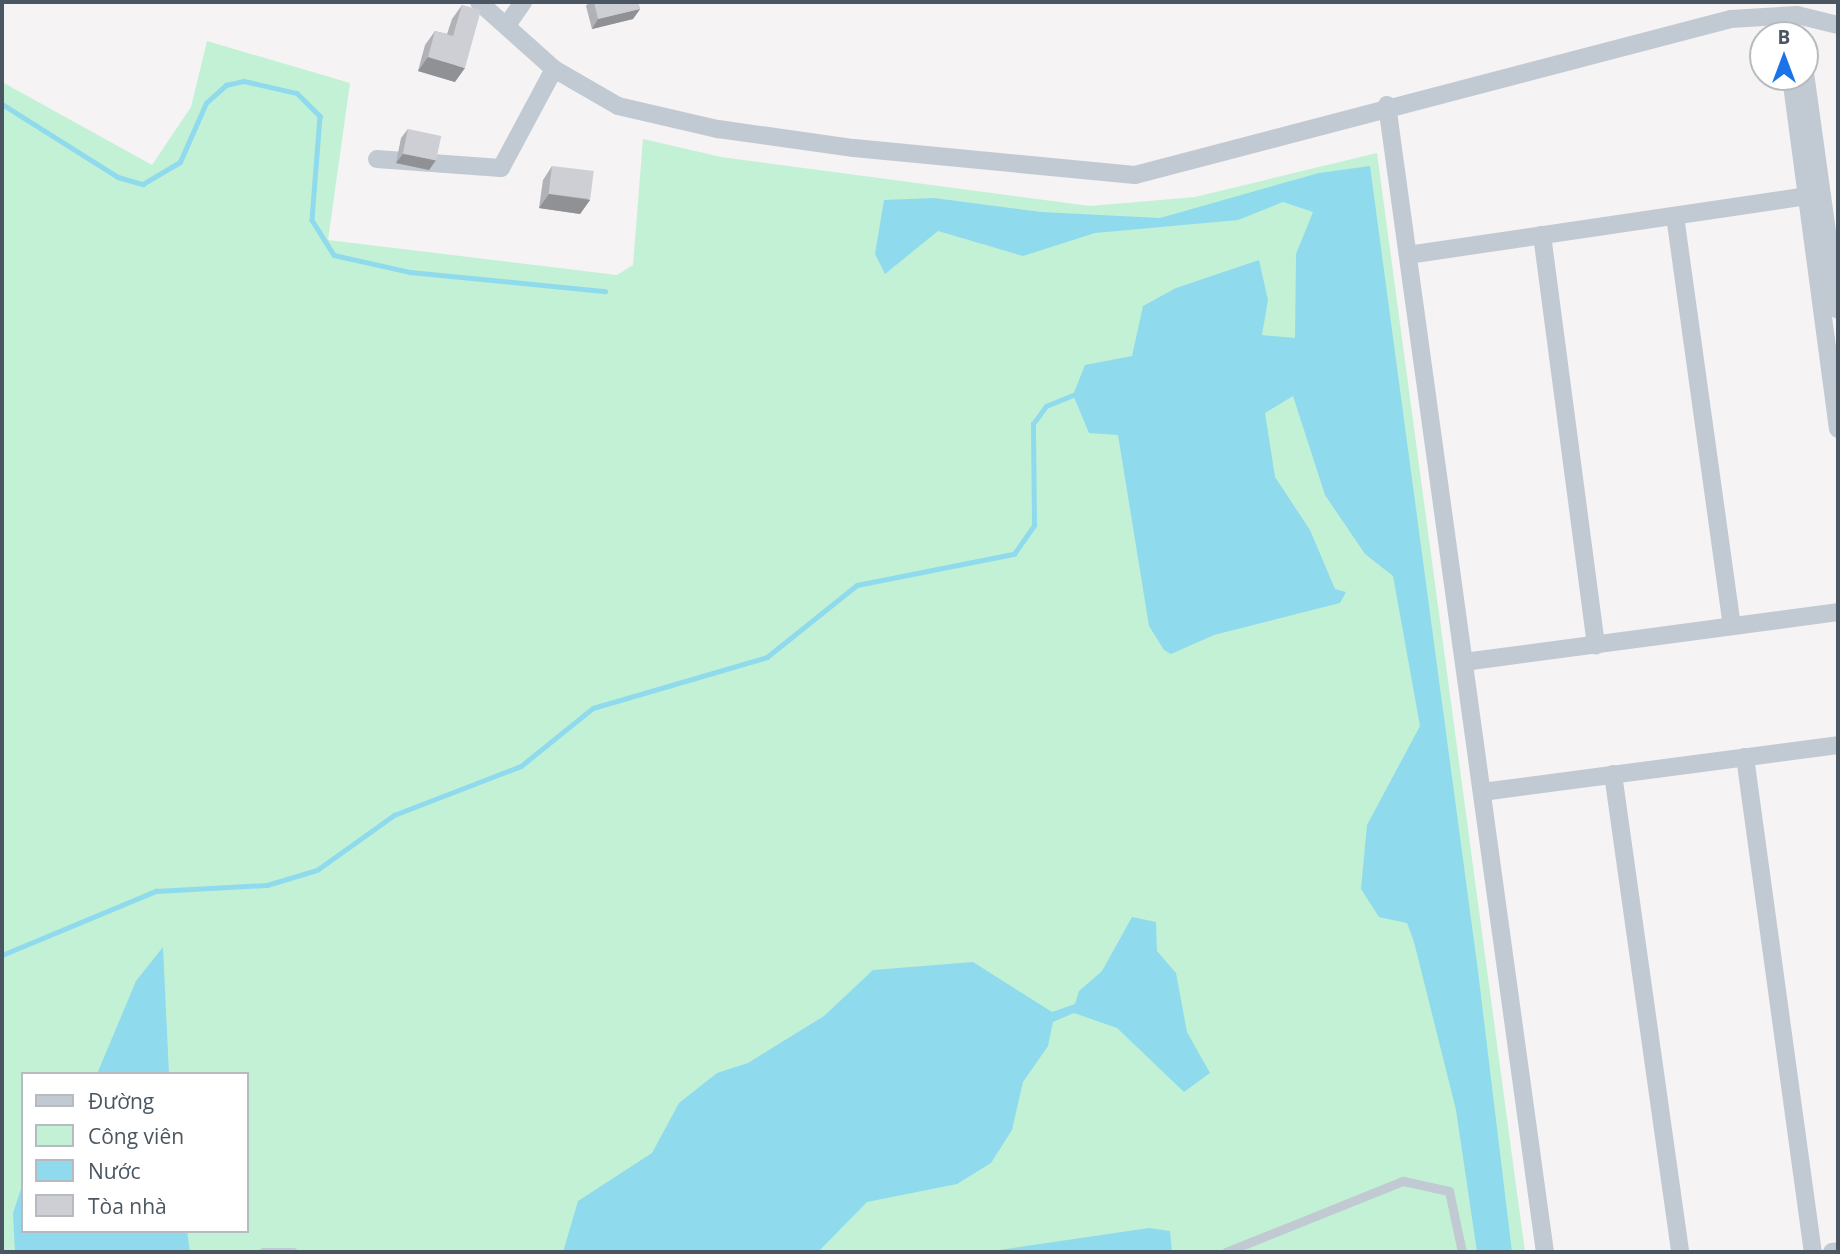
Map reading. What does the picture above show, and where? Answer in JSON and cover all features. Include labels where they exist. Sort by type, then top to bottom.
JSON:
[{"type":"street","points":[[479,2],[554,69],[618,106],[718,129],[1034,167],[1135,174],[1179,166],[1387,105],[1627,42],[1731,19],[1790,16],[1838,25]]},
{"type":"street","points":[[507,25],[523,2]]},
{"type":"street","points":[[1789,21],[1790,16]]},
{"type":"street","points":[[1790,16],[1793,21]]},
{"type":"street","points":[[377,159],[501,168],[554,69]]},
{"type":"street","points":[[1794,91],[1838,310]]},
{"type":"street","points":[[1806,91],[1838,429]]},
{"type":"street","points":[[1387,105],[1545,1252]]},
{"type":"street","points":[[1408,255],[1814,195]]},
{"type":"street","points":[[1675,216],[1732,626]]},
{"type":"street","points":[[1542,235],[1596,645]]},
{"type":"street","points":[[1464,662],[1838,612]]},
{"type":"street","points":[[1482,792],[1838,745]]},
{"type":"street","points":[[1745,757],[1813,1252]]},
{"type":"street","points":[[1613,775],[1680,1252]]},
{"type":"street","points":[[1832,1252],[1838,1251]]},
{"type":"lane","points":[[1226,1252],[1287,1233],[1364,1191],[1403,1181],[1441,1185],[1452,1195],[1462,1252]]},
{"type":"lane","points":[[263,1252],[293,1252]]},
{"type":"green space","points":[[207,41],[350,83],[328,240],[617,275],[633,265],[643,139],[721,157],[1090,206],[1195,197],[1377,153],[1525,1252],[2,1252],[2,82],[152,165],[191,107]]},
{"type":"water","points":[[1370,166],[1478,971],[1512,1252],[1477,1252],[1456,1110],[1414,942],[1407,923],[1379,917],[1361,889],[1367,825],[1420,726],[1393,576],[1365,554],[1325,495],[1293,396],[1265,413],[1275,477],[1310,530],[1335,589],[1346,592],[1340,603],[1214,635],[1171,654],[1164,650],[1149,626],[1118,435],[1089,433],[1073,395],[1085,365],[1132,356],[1143,306],[1176,288],[1259,260],[1268,300],[1262,335],[1295,338],[1296,254],[1313,212],[1283,202],[1238,220],[1095,233],[1023,256],[938,231],[885,274],[875,254],[884,200],[934,198],[1041,212],[1160,218],[1319,173]]},
{"type":"water","points":[[1132,917],[1156,922],[1157,951],[1176,973],[1187,1032],[1210,1073],[1184,1092],[1117,1028],[1074,1013],[1053,1022],[1048,1046],[1023,1082],[1012,1130],[991,1163],[957,1184],[867,1202],[818,1252],[563,1252],[578,1201],[652,1153],[679,1103],[717,1073],[748,1063],[824,1016],[873,970],[973,962],[1052,1012],[1075,1004],[1079,991],[1102,971]]},
{"type":"water","points":[[163,947],[169,1072],[98,1072],[136,981]]},
{"type":"water","points":[[21,1189],[21,1233],[187,1233],[190,1252],[15,1252],[13,1213]]},
{"type":"water","points":[[1149,1228],[1170,1231],[1172,1252],[986,1252]]},
{"type":"building","points":[[594,2],[638,2],[640,9],[598,19]]},
{"type":"building","points":[[462,5],[481,10],[465,68],[428,57],[435,31],[453,36]]},
{"type":"building","points":[[408,129],[441,136],[436,161],[403,153]]},
{"type":"building","points":[[552,166],[594,171],[590,199],[549,194]]},
{"type":"waterway","points":[[2,104],[118,177],[143,184],[180,162],[206,103],[226,85],[244,81],[297,93],[320,116],[312,220],[334,255],[410,272],[605,291]]},
{"type":"waterway","points":[[2,955],[156,891],[267,885],[317,870],[394,815],[521,766],[593,708],[767,657],[857,585],[1014,554],[1034,525],[1033,424],[1046,406],[1073,395]]}]
